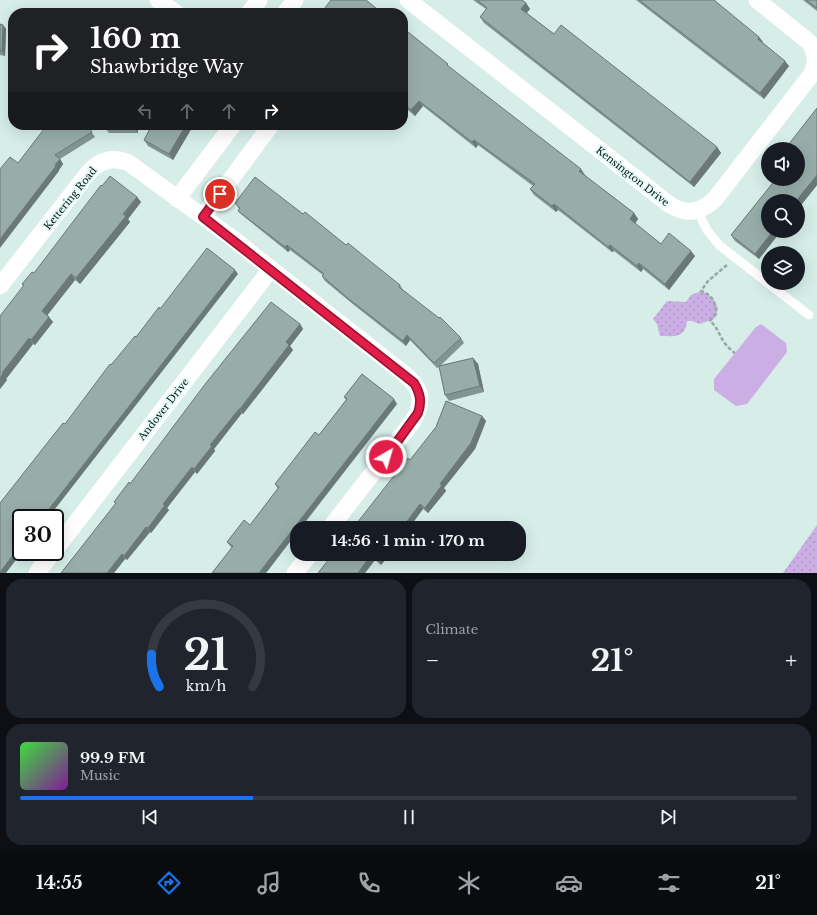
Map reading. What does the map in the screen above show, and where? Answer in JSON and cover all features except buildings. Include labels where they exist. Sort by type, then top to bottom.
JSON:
[{"type":"street","points":[[158,0],[169,8]]},
{"type":"street","name":"Kensington Drive","points":[[408,0],[670,205],[679,210],[698,212]]},
{"type":"street","points":[[698,212],[707,207],[715,199],[815,68],[816,58],[814,50],[809,42],[757,0]]},
{"type":"street","points":[[229,130],[177,199],[271,269],[408,377],[418,390],[421,405],[413,421],[335,521]]},
{"type":"street","points":[[203,217],[267,130]]},
{"type":"street","name":"Kettering Road","points":[[0,286],[89,172],[100,162],[115,159],[129,162],[177,199]]},
{"type":"street","name":"Andover Drive","points":[[64,538],[271,269]]},
{"type":"street","points":[[37,573],[46,561]]},
{"type":"street","points":[[295,573],[304,561]]},
{"type":"lane","points":[[698,212],[712,238],[734,257],[809,315]]},
{"type":"path","points":[[734,257],[701,290],[709,294],[716,304],[716,314],[710,321],[714,325],[726,346],[735,353]]},
{"type":"shaded area","points":[[701,291],[713,300],[718,308],[715,318],[700,324],[687,321],[686,327],[681,334],[674,336],[660,336],[657,324],[653,319],[667,301],[686,302],[691,295]]},
{"type":"shaded area","points":[[761,324],[786,343],[787,352],[747,404],[736,406],[714,390],[714,379],[756,327]]},
{"type":"shaded area","points":[[817,525],[817,573],[783,573]]},
{"type":"route","points":[[220,194],[203,217],[228,235],[414,383],[418,390],[421,405],[418,413],[386,457]]}]
